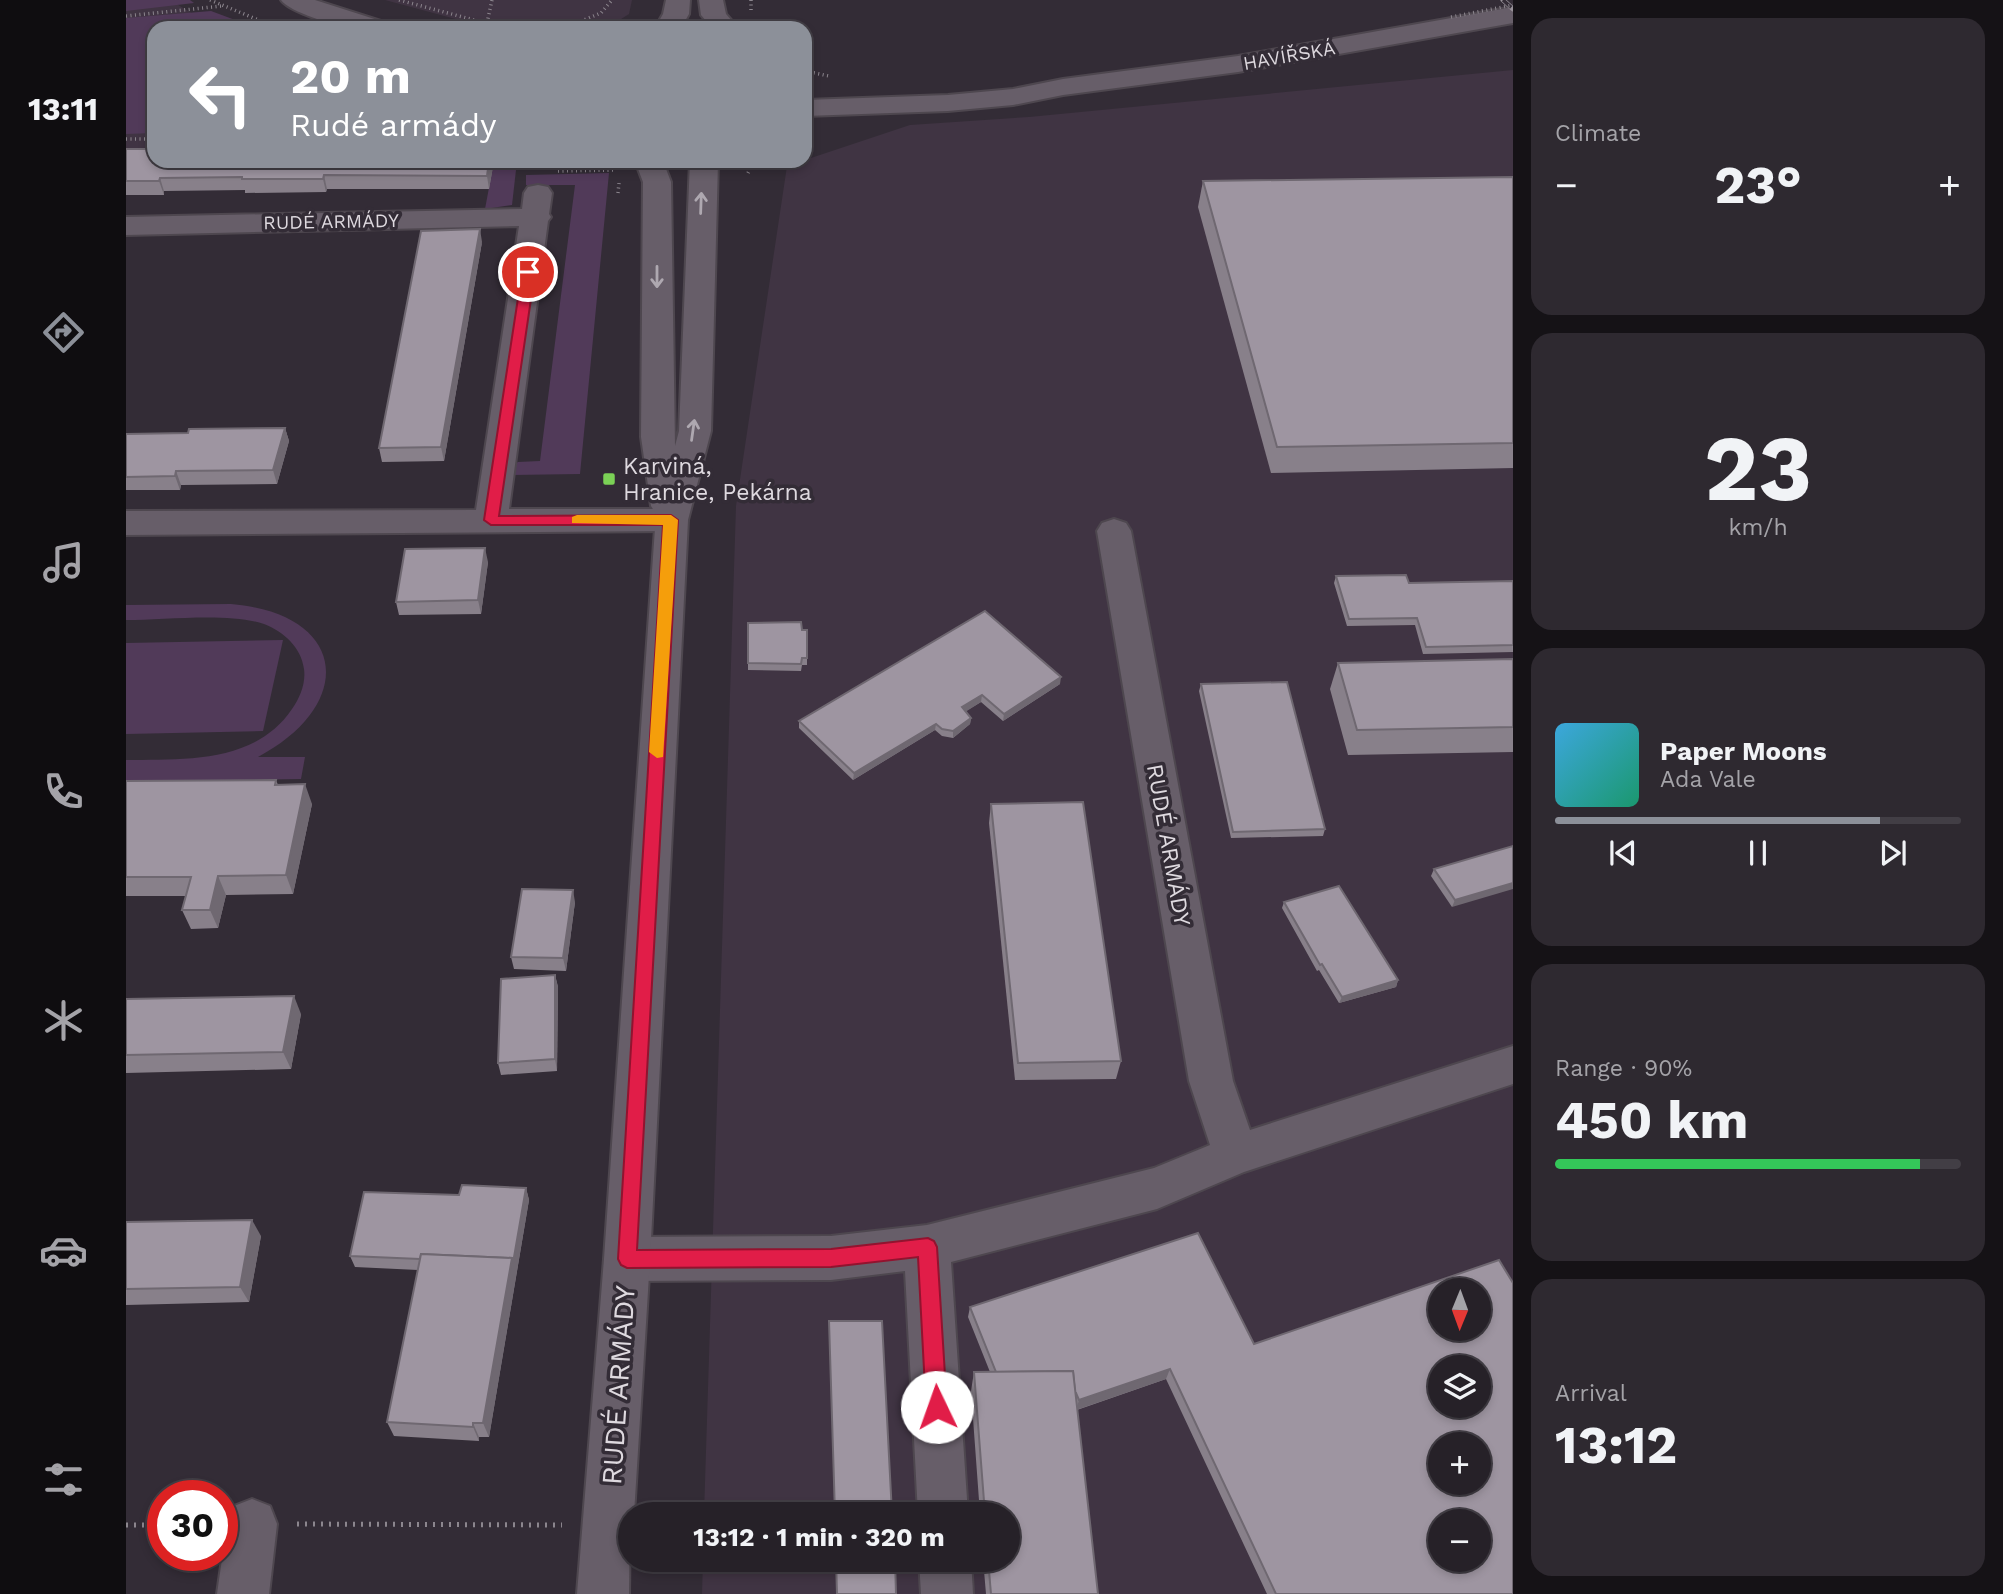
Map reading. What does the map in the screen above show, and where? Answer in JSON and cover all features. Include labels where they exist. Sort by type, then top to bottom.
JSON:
[{"type":"street","points":[[293,0],[353,21]]},
{"type":"street","points":[[672,21],[678,0]]},
{"type":"street","points":[[711,0],[714,15],[719,21]]},
{"type":"street","name":"HAVÍŘSKÁ","points":[[812,107],[948,103],[1013,97],[1063,87],[1238,64],[1455,21],[1513,15]]},
{"type":"street","name":"HAVÍŘSKÁ","points":[[812,85],[853,90],[1063,87]]},
{"type":"street","name":"RUDÉ ARMÁDY","points":[[638,168],[657,182],[657,438],[671,520]]},
{"type":"street","name":"RUDÉ ARMÁDY","points":[[603,1594],[627,1259],[671,520],[695,431],[704,168]]},
{"type":"street","points":[[491,520],[544,193]]},
{"type":"street","name":"RUDÉ ARMÁDY","points":[[126,226],[544,193]]},
{"type":"street","points":[[126,523],[671,520]]},
{"type":"street","name":"RUDÉ ARMÁDY","points":[[1114,531],[1211,1081],[1236,1155]]},
{"type":"street","name":"RUDÉ ARMÁDY","points":[[627,1259],[831,1258],[928,1247],[1157,1188],[1236,1155],[1513,1065]]},
{"type":"street","points":[[928,1247],[942,1502]]},
{"type":"street","points":[[243,1594],[252,1524]]},
{"type":"street","points":[[946,1572],[947,1594]]},
{"type":"path","points":[[210,0],[260,21]]},
{"type":"path","points":[[399,0],[479,21]]},
{"type":"path","points":[[487,21],[492,0]]},
{"type":"path","points":[[581,21],[601,13],[612,0]]},
{"type":"path","points":[[1455,21],[1513,5]]},
{"type":"path","points":[[126,16],[222,6]]},
{"type":"path","points":[[812,73],[836,78]]},
{"type":"path","points":[[126,139],[147,139]]},
{"type":"path","points":[[544,193],[628,168]]},
{"type":"path","points":[[748,173],[750,168]]},
{"type":"path","points":[[252,1524],[608,1525]]},
{"type":"path","points":[[126,1525],[147,1525]]},
{"type":"shaded area","points":[[126,0],[170,0],[204,21],[147,21],[147,150],[126,150]]},
{"type":"shaded area","points":[[126,0],[190,0],[194,3],[126,11]]},
{"type":"shaded area","points":[[385,0],[632,0],[629,14],[618,21],[463,21]]},
{"type":"shaded area","points":[[211,11],[238,21],[147,21],[147,133],[126,134],[126,18]]},
{"type":"shaded area","points":[[1513,70],[1513,1594],[702,1594],[703,1572],[1020,1572],[1020,1502],[704,1502],[736,506],[787,168],[812,168],[812,158],[910,125],[1029,117]]},
{"type":"shaded area","points":[[493,168],[516,168],[512,205],[485,209]]},
{"type":"shaded area","points":[[609,173],[580,474],[511,475],[513,465],[518,462],[540,461],[575,185],[526,185],[526,175]]},
{"type":"shaded area","points":[[231,604],[270,611],[299,625],[317,643],[325,665],[324,688],[312,713],[290,736],[258,757],[305,757],[301,779],[126,782],[126,760],[194,758],[238,749],[277,727],[295,705],[304,680],[302,661],[290,641],[271,627],[233,618],[126,620],[126,605]]},
{"type":"shaded area","points":[[283,640],[263,731],[126,734],[126,643]]},
{"type":"building","points":[[126,149],[147,149],[147,168],[488,168],[487,176],[324,175],[323,179],[242,177],[126,181]]},
{"type":"building","points":[[1513,177],[1513,443],[1277,447],[1203,181]]},
{"type":"building","points":[[480,229],[441,447],[379,448],[421,231]]},
{"type":"building","points":[[285,428],[273,470],[176,471],[175,476],[126,477],[126,434],[188,433],[189,429]]},
{"type":"building","points":[[485,548],[478,600],[396,602],[405,549]]},
{"type":"building","points":[[1406,575],[1409,583],[1513,581],[1513,645],[1426,647],[1417,618],[1349,619],[1336,576]]},
{"type":"building","points":[[985,611],[1061,677],[1004,714],[982,695],[962,707],[971,718],[953,731],[942,729],[936,724],[854,773],[799,721]]},
{"type":"building","points":[[801,622],[802,630],[807,630],[807,658],[802,658],[801,664],[748,663],[748,623]]},
{"type":"building","points":[[1513,659],[1513,727],[1357,730],[1338,663]]},
{"type":"building","points":[[1287,682],[1325,829],[1233,832],[1201,684]]},
{"type":"building","points":[[276,780],[275,785],[305,784],[286,875],[218,876],[210,910],[182,910],[191,877],[126,877],[126,781]]},
{"type":"building","points":[[1083,802],[1121,1061],[1018,1063],[991,804]]},
{"type":"building","points":[[1513,846],[1513,883],[1455,900],[1434,869]]},
{"type":"building","points":[[1339,886],[1398,980],[1342,997],[1322,964],[1320,965],[1284,902]]},
{"type":"building","points":[[522,889],[573,890],[563,958],[511,957]]},
{"type":"building","points":[[555,975],[555,1059],[498,1063],[501,979]]},
{"type":"building","points":[[294,996],[283,1052],[126,1055],[126,999]]},
{"type":"building","points":[[462,1185],[526,1188],[513,1263],[512,1258],[421,1254],[420,1259],[350,1256],[364,1192],[459,1195]]},
{"type":"building","points":[[252,1220],[240,1287],[126,1289],[126,1222]]},
{"type":"building","points":[[1198,1233],[1254,1344],[1428,1284],[1428,1341],[1491,1341],[1491,1278],[1446,1278],[1499,1260],[1513,1283],[1513,1594],[1276,1594],[1170,1369],[1079,1400],[1075,1393],[1073,1371],[996,1372],[970,1307]]},
{"type":"building","points":[[421,1254],[512,1258],[483,1423],[473,1423],[473,1427],[387,1422]]},
{"type":"building","points":[[829,1321],[882,1321],[891,1502],[835,1502]]},
{"type":"building","points":[[1073,1371],[1098,1594],[991,1594],[989,1572],[1020,1572],[1020,1502],[984,1502],[974,1372]]},
{"type":"building","points":[[836,1572],[895,1572],[896,1594],[837,1594]]},
{"type":"railway","points":[[1503,0],[1513,9]]},
{"type":"slow traffic","points":[[577,520],[671,520],[657,752]]},
{"type":"place","name":"Karviná, Hranice, Pekárna","points":[[609,479]]},
{"type":"route","points":[[528,272],[491,520],[671,520],[627,1259],[831,1258],[928,1247],[937,1407]]}]
